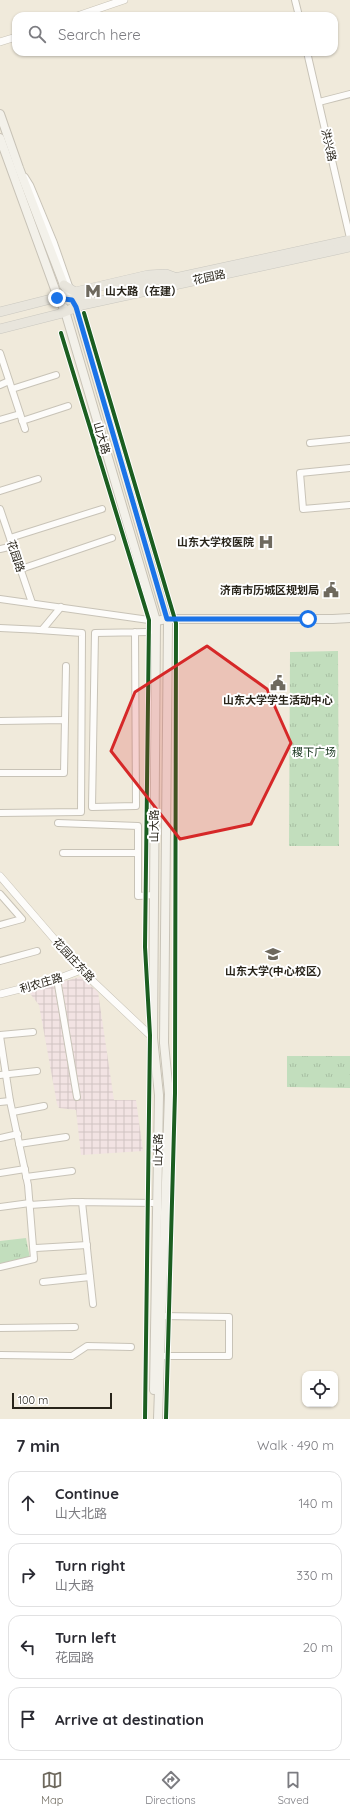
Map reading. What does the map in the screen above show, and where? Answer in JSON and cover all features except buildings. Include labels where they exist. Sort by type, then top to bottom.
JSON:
[{"type":"main road","name":"山大路","points":[[0,114],[19,168],[74,303],[168,621],[164,1043],[169,1094],[158,1419]]},
{"type":"main road","name":"山大路","points":[[0,138],[65,312],[156,621],[153,1038],[159,1095],[153,1419]]},
{"type":"main road","name":"花园路","points":[[0,329],[65,312],[74,303],[175,278],[350,239]]},
{"type":"main road","name":"花园路","points":[[0,312],[55,298],[74,303],[350,247]]},
{"type":"main road","points":[[67,288],[75,292],[148,275],[166,274],[175,278]]},
{"type":"main road","points":[[168,621],[350,618]]},
{"type":"main road","points":[[156,621],[350,621]]},
{"type":"street","points":[[89,12],[124,0]]},
{"type":"street","points":[[295,0],[298,12]]},
{"type":"street","points":[[0,42],[12,38]]},
{"type":"street","name":"洪兴路","points":[[308,56],[350,239]]},
{"type":"street","points":[[319,102],[350,94]]},
{"type":"street","points":[[0,353],[25,429]]},
{"type":"street","points":[[12,388],[56,375]]},
{"type":"street","points":[[0,385],[9,381]]},
{"type":"street","points":[[22,421],[68,406]]},
{"type":"street","points":[[0,420],[20,414]]},
{"type":"street","points":[[310,443],[350,439]]},
{"type":"street","points":[[350,468],[300,473],[303,509],[350,505]]},
{"type":"street","points":[[0,491],[38,479]]},
{"type":"street","points":[[10,538],[102,509]]},
{"type":"street","name":"花园路","points":[[0,510],[1,517],[13,546],[32,603]]},
{"type":"street","points":[[21,569],[112,538]]},
{"type":"street","points":[[0,550],[13,546]]},
{"type":"street","points":[[0,599],[156,621]]},
{"type":"street","points":[[42,630],[61,607]]},
{"type":"street","points":[[0,628],[82,633],[81,812],[0,813]]},
{"type":"street","points":[[135,632],[136,806],[92,807],[95,633],[135,632],[149,632]]},
{"type":"street","points":[[0,773],[64,773],[66,666]]},
{"type":"street","points":[[0,721],[65,720]]},
{"type":"street","points":[[58,823],[138,826],[138,896],[154,895]]},
{"type":"street","points":[[63,853],[138,853]]},
{"type":"street","name":"花园庄东路","points":[[0,876],[81,970],[153,1038]]},
{"type":"street","points":[[0,894],[22,918],[0,924]]},
{"type":"street","points":[[0,961],[37,951]]},
{"type":"street","name":"利农庄路","points":[[0,994],[58,979],[81,970]]},
{"type":"street","points":[[58,979],[77,1097]]},
{"type":"street","points":[[0,1267],[34,1259],[30,1204],[25,1169],[3,1074],[0,1039],[0,1036],[33,1032]]},
{"type":"street","points":[[3,1074],[37,1071]]},
{"type":"street","points":[[0,1102],[10,1101]]},
{"type":"street","points":[[13,1112],[44,1106]]},
{"type":"street","points":[[0,1138],[18,1134]]},
{"type":"street","points":[[20,1144],[66,1137]]},
{"type":"street","points":[[0,1173],[25,1169]]},
{"type":"street","points":[[26,1177],[72,1171]]},
{"type":"street","points":[[82,1202],[93,1304]]},
{"type":"street","points":[[0,1207],[82,1202],[157,1203]]},
{"type":"street","points":[[36,1248],[87,1245]]},
{"type":"street","points":[[43,1282],[90,1277]]},
{"type":"street","points":[[160,1356],[229,1356],[229,1317],[161,1316]]},
{"type":"street","points":[[0,1328],[75,1327]]},
{"type":"street","points":[[0,1355],[72,1356],[87,1346],[131,1347]]},
{"type":"highlighted area","points":[[207,646],[267,689],[291,743],[251,824],[180,839],[111,751],[135,692]]},
{"type":"shaded area","points":[[80,977],[98,992],[114,1100],[136,1100],[143,1151],[81,1155],[76,1110],[59,1108],[57,1104],[39,1005],[28,991]]},
{"type":"green space","name":"稷下广场","points":[[338,651],[339,846],[289,846],[290,652]]},
{"type":"green space","points":[[287,1056],[350,1056],[350,1088],[287,1087]]},
{"type":"green space","points":[[26,1238],[30,1258],[0,1264],[0,1241]]},
{"type":"cycle path","points":[[84,313],[176,623],[175,1093],[166,1419]]},
{"type":"cycle path","points":[[61,333],[149,620],[145,947],[150,1035],[145,1419]]},
{"type":"place","name":"山大路（在建）","points":[[93,291]]},
{"type":"place","name":"山东大学校医院","points":[[266,542]]},
{"type":"place","name":"济南市历城区规划局","points":[[331,590]]},
{"type":"place","name":"山东大学学生活动中心","points":[[278,683]]},
{"type":"place","name":"山东大学(中心校区)","points":[[273,954]]},
{"type":"route","points":[[57,298],[60,300],[72,300],[76,307],[167,619],[308,619]]}]
